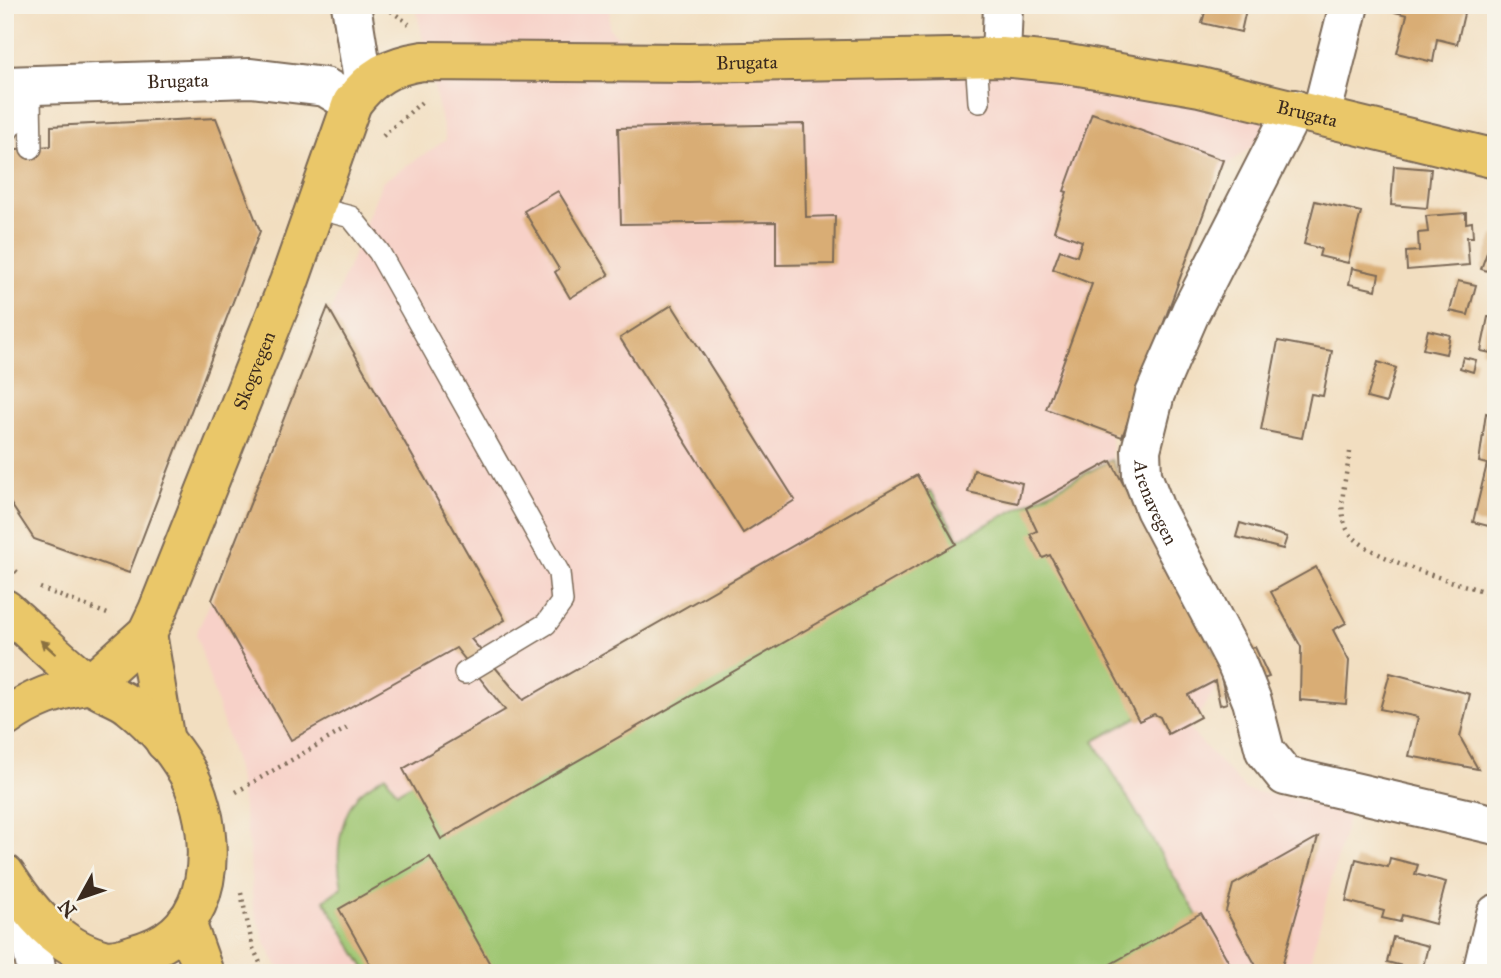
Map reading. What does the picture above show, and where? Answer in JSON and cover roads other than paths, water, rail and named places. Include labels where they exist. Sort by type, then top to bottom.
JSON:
[{"type":"main road","name":"Brugata","points":[[358,95],[382,72],[399,65],[423,61],[689,63],[988,58],[1121,71],[1496,159]]},
{"type":"main road","name":"Skogvegen","points":[[90,684],[190,533],[358,95]]},
{"type":"main road","points":[[13,593],[90,684],[129,705],[165,741],[192,783],[206,831],[207,873],[199,900],[186,922],[151,949],[108,966],[58,937],[14,888]]},
{"type":"main road","points":[[131,625],[165,741]]},
{"type":"main road","points":[[5,718],[26,703],[53,691],[90,684]]},
{"type":"main road","points":[[186,922],[204,973]]},
{"type":"street","points":[[351,5],[358,95]]},
{"type":"street","points":[[988,58],[1003,5]]},
{"type":"street","name":"Arenavegen","points":[[1349,5],[1307,113],[1191,311],[1155,394],[1142,450],[1142,475],[1155,509],[1236,662],[1252,701],[1265,751],[1285,776],[1496,825]]},
{"type":"street","name":"Brugata","points":[[22,90],[251,78],[358,95]]},
{"type":"street","points":[[14,888],[37,973]]},
{"type":"street","points":[[1482,973],[1496,914]]},
{"type":"lane","points":[[979,102],[988,58]]},
{"type":"lane","points":[[5,134],[22,90]]},
{"type":"lane","points":[[22,90],[31,148]]},
{"type":"lane","points":[[316,208],[351,217],[379,252],[559,573],[562,603],[546,624],[465,673]]}]
